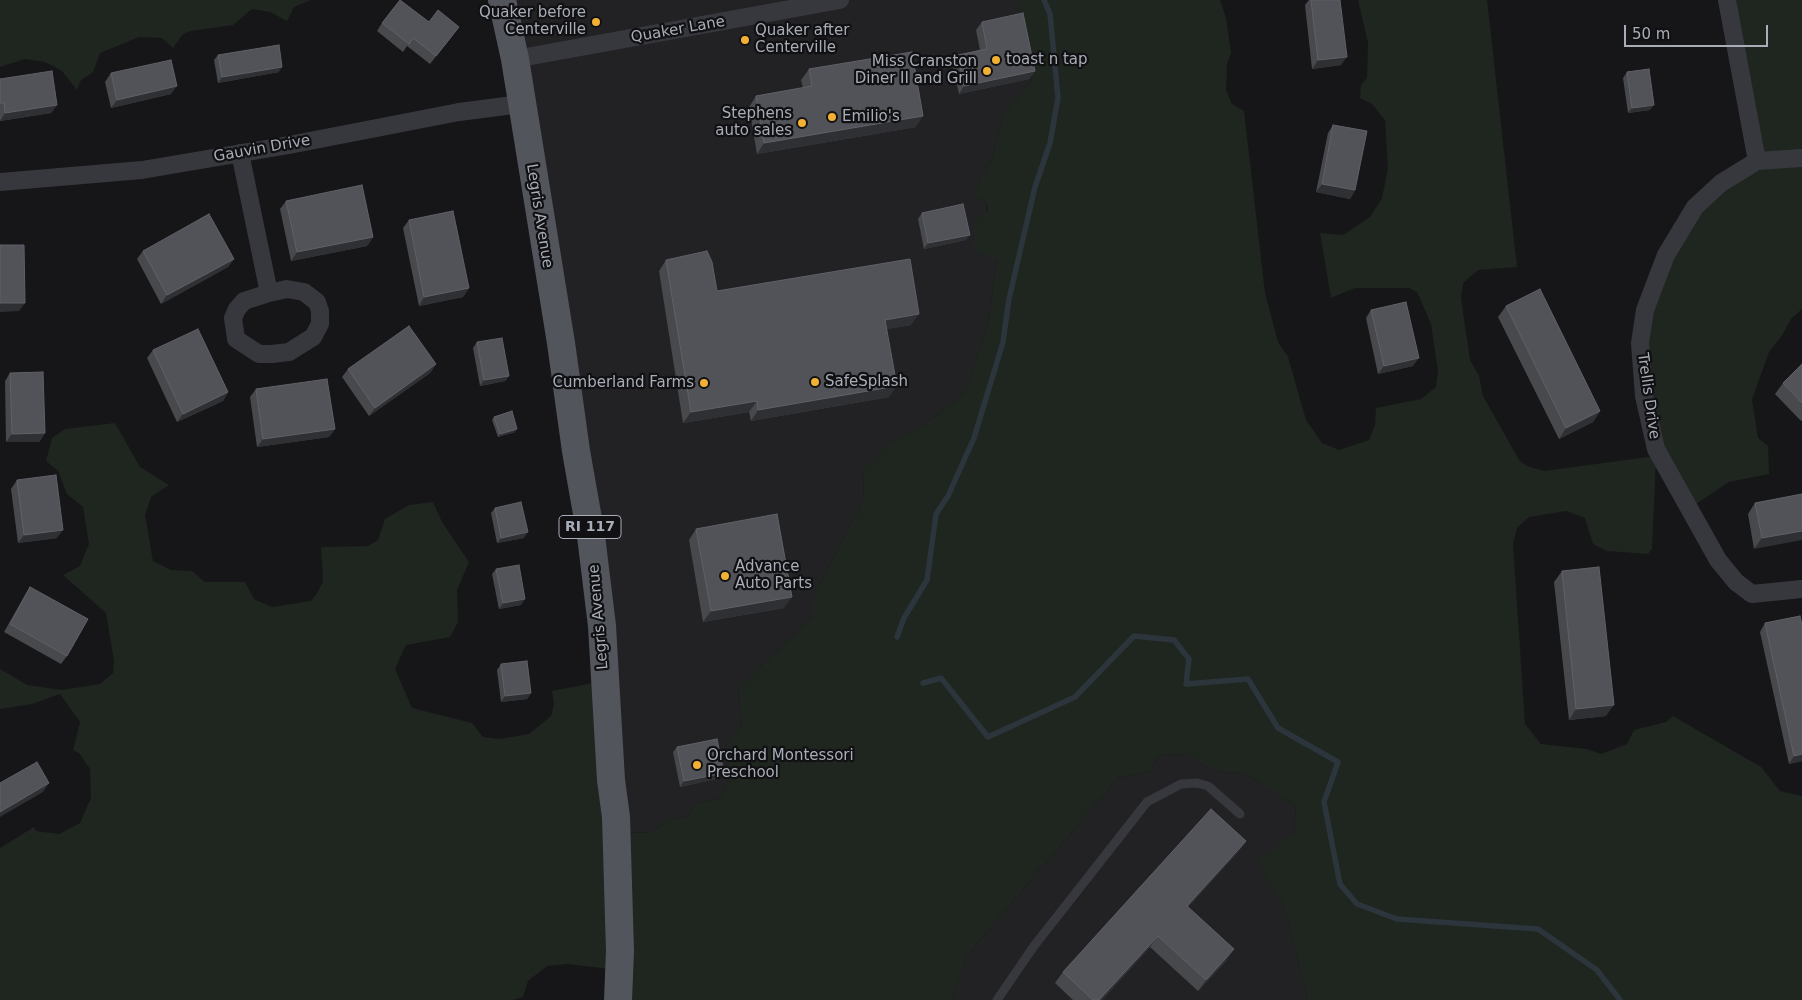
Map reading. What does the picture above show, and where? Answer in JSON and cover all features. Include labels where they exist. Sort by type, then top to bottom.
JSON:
[{"type":"main road","name":"RI 117","points":[[502,0],[515,59]]},
{"type":"main road","name":"Legris Avenue","points":[[515,59],[591,536],[602,626],[611,780],[616,816],[620,951],[618,1000]]},
{"type":"street","name":"Quaker Lane","points":[[515,59],[840,0]]},
{"type":"street","points":[[1727,0],[1757,161]]},
{"type":"street","name":"Gauvin Drive","points":[[0,182],[142,170],[459,112],[521,104]]},
{"type":"street","points":[[240,153],[269,292]]},
{"type":"street","name":"Trellis Drive","points":[[1802,158],[1757,161],[1721,183],[1696,207],[1666,255],[1646,310],[1640,343],[1644,396],[1656,449],[1718,560],[1736,582],[1752,594],[1802,589]]},
{"type":"street","points":[[287,289],[304,292],[317,302],[320,324],[313,337],[289,352],[259,354],[236,339],[233,318],[236,309],[244,301],[269,292],[287,289]]},
{"type":"lane","points":[[997,1000],[1034,946],[1147,802],[1181,784],[1197,784],[1208,786],[1240,814]]},
{"type":"shaded area","points":[[0,0],[311,0],[294,7],[287,21],[270,12],[252,9],[233,25],[191,31],[183,34],[173,48],[162,38],[139,37],[100,53],[93,72],[81,80],[77,90],[62,71],[45,62],[25,59],[0,67]]},
{"type":"shaded area","points":[[494,0],[1018,0],[1022,19],[1032,80],[1003,114],[992,159],[972,195],[985,201],[997,260],[988,325],[966,392],[926,424],[890,442],[864,471],[863,502],[814,594],[814,616],[738,688],[742,725],[729,744],[729,779],[721,798],[693,805],[689,816],[669,820],[650,833],[614,832],[599,675]]},
{"type":"shaded area","points":[[1018,0],[1220,0],[1226,18],[1231,53],[1227,64],[1226,90],[1232,104],[1244,111],[1265,293],[1278,342],[1288,357],[1306,420],[1322,443],[1339,450],[1369,440],[1375,425],[1376,408],[1421,399],[1436,387],[1438,371],[1431,324],[1417,292],[1409,288],[1355,288],[1331,298],[1320,233],[1343,235],[1370,217],[1382,198],[1388,168],[1385,120],[1372,104],[1360,98],[1361,85],[1367,78],[1368,43],[1358,0],[1487,0],[1517,267],[1478,270],[1463,283],[1461,298],[1470,360],[1479,376],[1483,396],[1519,460],[1527,466],[1544,471],[1656,456],[1638,336],[1691,209],[1751,162],[1725,0],[1802,0],[1802,309],[1791,319],[1783,334],[1769,352],[1752,399],[1758,438],[1768,446],[1769,474],[1729,482],[1690,508],[1656,461],[1652,549],[1648,554],[1607,551],[1593,544],[1585,518],[1566,511],[1529,517],[1517,528],[1513,544],[1525,724],[1541,744],[1587,749],[1601,754],[1627,744],[1634,730],[1666,722],[1673,716],[1761,767],[1780,791],[1802,796],[1802,1000],[1308,1000],[1283,902],[1263,875],[1260,857],[1294,833],[1296,806],[1244,773],[1222,772],[1207,767],[1189,755],[1164,754],[1156,759],[1151,771],[1118,778],[1043,866],[1036,869],[1032,879],[967,955],[951,1000],[615,1000],[610,969],[567,964],[547,966],[528,981],[523,997],[513,1000],[0,1000],[0,848],[34,827],[36,831],[59,834],[80,823],[91,798],[90,769],[79,753],[73,750],[80,722],[60,694],[32,704],[0,709],[0,669],[27,685],[62,690],[100,684],[113,673],[114,661],[106,613],[63,575],[80,566],[89,544],[83,507],[67,494],[58,471],[46,461],[52,438],[65,429],[115,423],[140,467],[169,485],[151,497],[145,515],[153,561],[171,570],[192,571],[205,582],[245,582],[254,599],[272,607],[311,601],[323,581],[321,547],[368,546],[378,540],[385,519],[409,505],[433,502],[442,522],[469,562],[457,590],[458,622],[450,637],[406,645],[395,669],[412,708],[472,723],[483,737],[499,739],[529,734],[551,716],[554,705],[552,691],[598,682],[614,832],[650,833],[669,820],[689,816],[693,805],[721,798],[729,779],[729,744],[742,725],[738,688],[814,616],[814,594],[863,502],[864,469],[890,442],[926,424],[966,392],[988,325],[997,260],[974,251],[974,222],[988,210],[985,201],[972,195],[992,159],[1003,114],[1032,80]]},
{"type":"shaded area","points":[[1164,754],[1190,755],[1207,767],[1222,772],[1244,773],[1296,806],[1294,832],[1263,875],[1283,901],[1308,1000],[951,1000],[967,955],[1032,879],[1036,869],[1043,866],[1118,778],[1151,771],[1156,759]]},
{"type":"building","points":[[400,0],[429,22],[438,10],[459,27],[436,56],[413,38],[409,44],[382,23]]},
{"type":"building","points":[[1311,0],[1340,0],[1347,57],[1318,60]]},
{"type":"building","name":"toast n tap","points":[[1023,13],[1035,71],[964,86],[958,55],[987,49],[982,22]]},
{"type":"building","points":[[279,45],[282,67],[222,77],[218,55]]},
{"type":"building","name":"Emilio's","points":[[912,52],[923,116],[764,143],[756,96],[812,86],[809,69]]},
{"type":"building","points":[[171,60],[177,86],[117,100],[111,73]]},
{"type":"building","points":[[1649,69],[1654,105],[1632,108],[1627,72]]},
{"type":"building","points":[[52,71],[57,105],[5,113],[4,103],[0,103],[0,79]]},
{"type":"building","points":[[1333,125],[1367,131],[1355,190],[1322,184]]},
{"type":"building","points":[[362,185],[373,237],[297,252],[286,201]]},
{"type":"building","points":[[963,204],[970,235],[928,243],[922,213]]},
{"type":"building","points":[[453,211],[469,288],[424,297],[409,220]]},
{"type":"building","points":[[209,214],[234,259],[167,295],[143,251]]},
{"type":"building","points":[[0,245],[24,245],[25,303],[0,303]]},
{"type":"building","points":[[707,251],[712,262],[717,291],[910,259],[919,314],[885,320],[897,386],[758,410],[757,401],[691,412],[666,260]]},
{"type":"building","points":[[1540,289],[1600,411],[1566,428],[1506,306]]},
{"type":"building","points":[[1406,302],[1419,358],[1384,366],[1371,310]]},
{"type":"building","points":[[409,326],[436,364],[375,408],[348,369]]},
{"type":"building","points":[[198,329],[228,392],[183,414],[153,350]]},
{"type":"building","points":[[502,338],[509,376],[484,380],[477,342]]},
{"type":"building","points":[[1802,364],[1802,403],[1783,383]]},
{"type":"building","points":[[43,372],[45,433],[12,434],[10,373]]},
{"type":"building","points":[[327,379],[335,429],[263,439],[256,389]]},
{"type":"building","points":[[512,411],[517,429],[500,434],[494,417]]},
{"type":"building","points":[[56,475],[63,530],[24,535],[17,480]]},
{"type":"building","points":[[1802,494],[1802,531],[1762,538],[1755,503]]},
{"type":"building","points":[[521,502],[528,532],[501,538],[495,508]]},
{"type":"building","points":[[777,514],[792,597],[711,611],[696,529]]},
{"type":"building","points":[[519,565],[525,599],[503,603],[496,569]]},
{"type":"building","points":[[1599,567],[1614,705],[1576,709],[1562,571]]},
{"type":"building","points":[[30,587],[88,619],[67,656],[10,624]]},
{"type":"building","points":[[1800,616],[1802,625],[1802,754],[1794,756],[1765,623]]},
{"type":"building","points":[[527,661],[531,693],[505,696],[501,664]]},
{"type":"building","name":"Orchard Montessori Preschool","points":[[717,739],[724,773],[684,781],[677,747]]},
{"type":"building","points":[[37,762],[49,783],[0,812],[0,783]]},
{"type":"building","points":[[1211,809],[1246,841],[1187,906],[1234,949],[1206,980],[1158,936],[1099,1000],[1093,1000],[1063,972]]},
{"type":"waterway","points":[[897,637],[904,618],[927,580],[936,514],[948,496],[974,438],[1003,342],[1009,299],[1035,187],[1050,143],[1058,98],[1050,14],[1044,0]]},
{"type":"waterway","points":[[923,683],[941,678],[988,737],[1075,697],[1134,636],[1174,640],[1189,659],[1186,684],[1248,679],[1278,728],[1338,762],[1324,802],[1340,884],[1357,904],[1397,919],[1538,929],[1597,970],[1620,1000]]},
{"type":"place","name":"Quaker before Centerville","points":[[596,22]]},
{"type":"place","name":"Quaker after Centerville","points":[[745,40]]},
{"type":"place","name":"toast n tap","points":[[996,60]]},
{"type":"place","name":"Miss Cranston Diner II and Grill","points":[[987,71]]},
{"type":"place","name":"Emilio's","points":[[832,117]]},
{"type":"place","name":"Stephens auto sales","points":[[802,123]]},
{"type":"place","name":"SafeSplash","points":[[815,382]]},
{"type":"place","name":"Cumberland Farms","points":[[704,383]]},
{"type":"place","name":"Advance Auto Parts","points":[[725,576]]},
{"type":"place","name":"Orchard Montessori Preschool","points":[[697,765]]}]
